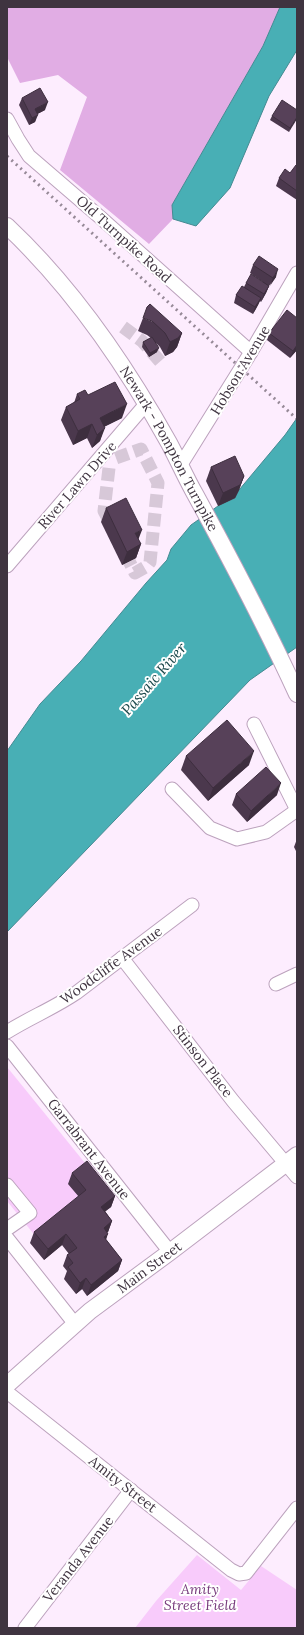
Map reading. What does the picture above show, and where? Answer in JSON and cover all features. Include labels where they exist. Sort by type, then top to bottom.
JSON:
[{"type":"main road","name":"Newark - Pompton Turnpike","points":[[7,226],[41,259],[74,297],[146,404],[236,569],[297,693]]},
{"type":"main road","name":"Main Street","points":[[7,1385],[90,1311],[291,1160]]},
{"type":"street","name":"Old Turnpike Road","points":[[7,119],[29,156],[251,352]]},
{"type":"street","name":"Hobson Avenue","points":[[180,466],[251,352],[297,273]]},
{"type":"street","name":"River Lawn Drive","points":[[7,566],[146,404]]},
{"type":"street","points":[[172,789],[210,828],[237,839],[266,832],[297,810],[254,724]]},
{"type":"street","name":"Woodcliffe Avenue","points":[[7,1032],[24,1021],[63,1002],[192,905]]},
{"type":"street","name":"Stinson Place","points":[[122,958],[291,1160],[297,1177]]},
{"type":"street","points":[[276,984],[297,974]]},
{"type":"street","name":"Garrabrant Avenue","points":[[7,1046],[170,1252]]},
{"type":"street","points":[[7,1185],[30,1213],[7,1229]]},
{"type":"street","points":[[7,1238],[75,1324]]},
{"type":"street","name":"Amity Street","points":[[7,1392],[231,1570],[239,1574],[246,1573],[297,1508]]},
{"type":"street","name":"Veranda Avenue","points":[[25,1628],[131,1490]]},
{"type":"green space","points":[[7,1067],[89,1168],[82,1202],[37,1238],[7,1201]]},
{"type":"green space","name":"Amity Street Field","points":[[197,1555],[241,1590],[261,1566],[297,1590],[297,1628],[135,1628],[156,1601]]},
{"type":"shaded area","points":[[7,7],[280,7],[263,46],[172,205],[173,219],[149,244],[60,170],[87,97],[58,75],[20,83],[7,57]]},
{"type":"water","points":[[280,7],[297,7],[297,50],[269,96],[230,188],[196,226],[173,219],[172,205],[263,46]]},
{"type":"water","name":"Passaic River","points":[[297,418],[297,647],[250,680],[7,932],[7,751],[40,704],[81,661],[167,560],[171,549],[191,525],[218,506],[235,498],[239,490],[285,435]]},
{"type":"building","points":[[40,88],[48,102],[35,109],[38,115],[32,118],[22,98]]},
{"type":"building","points":[[282,100],[297,110],[297,117],[290,128],[272,116]]},
{"type":"building","points":[[296,165],[297,191],[279,178],[285,169],[290,173]]},
{"type":"building","points":[[259,256],[278,269],[273,278],[253,265]]},
{"type":"building","points":[[251,274],[269,286],[264,294],[246,283]]},
{"type":"building","points":[[242,286],[261,298],[255,307],[236,295]]},
{"type":"building","points":[[150,304],[182,333],[178,338],[170,342],[165,333],[152,321],[143,318],[147,307]]},
{"type":"building","points":[[287,310],[297,318],[297,345],[293,351],[269,333]]},
{"type":"building","points":[[152,337],[159,348],[150,353],[143,342]]},
{"type":"building","points":[[115,382],[127,404],[100,418],[105,428],[97,435],[92,424],[78,431],[66,407],[80,399],[77,394],[85,390],[88,395]]},
{"type":"building","points":[[235,456],[244,476],[240,485],[223,493],[211,467]]},
{"type":"building","points":[[126,498],[142,530],[135,533],[141,544],[127,552],[106,508]]},
{"type":"building","points":[[227,720],[254,751],[213,788],[186,756]]},
{"type":"building","points":[[266,767],[281,783],[251,811],[236,794]]},
{"type":"building","points":[[87,1161],[115,1196],[101,1207],[112,1221],[104,1228],[108,1234],[104,1237],[122,1260],[91,1285],[86,1278],[80,1283],[68,1267],[73,1263],[67,1255],[77,1248],[66,1234],[48,1249],[34,1232],[86,1190],[72,1173]]},
{"type":"tunnel","points":[[123,327],[142,341],[164,366]]},
{"type":"tunnel","points":[[116,458],[141,449],[158,483],[150,562],[147,566],[135,573],[121,545]]},
{"type":"tunnel","points":[[109,468],[104,511],[112,526]]},
{"type":"railway","points":[[7,156],[297,419]]}]
